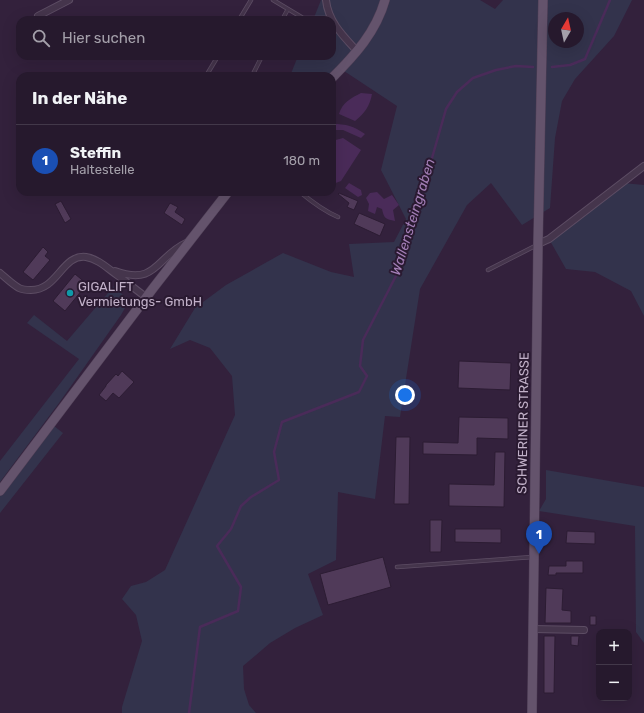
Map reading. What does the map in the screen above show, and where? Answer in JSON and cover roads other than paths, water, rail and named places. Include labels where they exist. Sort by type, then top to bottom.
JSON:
[{"type":"main road","points":[[336,74],[357,51],[374,28],[385,0]]},
{"type":"main road","name":"SCHWERINER STRASSE","points":[[532,713],[538,244],[543,0]]},
{"type":"main road","points":[[0,491],[146,297],[225,196]]},
{"type":"street","points":[[38,16],[69,0]]},
{"type":"street","points":[[326,0],[330,16]]},
{"type":"street","points":[[336,26],[357,51]]},
{"type":"street","points":[[538,244],[549,240],[644,166]]},
{"type":"street","points":[[110,270],[133,276],[142,275],[157,267],[173,251],[188,243]]},
{"type":"street","points":[[0,273],[20,288],[26,290],[40,289],[52,281],[69,262],[79,257],[84,257],[94,259],[146,297]]},
{"type":"street","points":[[533,628],[584,630]]},
{"type":"lane","points":[[241,16],[251,0]]},
{"type":"lane","points":[[273,0],[300,16]]},
{"type":"lane","points":[[284,16],[288,9]]},
{"type":"lane","points":[[208,72],[216,60]]},
{"type":"lane","points":[[254,72],[260,60]]},
{"type":"lane","points":[[305,196],[315,205],[338,217]]},
{"type":"lane","points":[[488,270],[538,244]]},
{"type":"lane","points":[[397,567],[534,557]]},
{"type":"waterway","name":"Wallensteingraben","points":[[552,67],[570,65],[585,59],[610,0]]},
{"type":"waterway","name":"Wallensteingraben","points":[[189,713],[200,627],[238,611],[241,587],[217,546],[231,529],[241,506],[251,497],[279,480],[274,452],[282,422],[359,392],[367,376],[360,366],[363,340],[399,270],[446,109],[457,92],[473,78],[496,70],[516,66],[533,67]]},
{"type":"place","name":"GIGALIFT Vermietungs- GmbH","points":[[70,293]]},
{"type":"place","name":"Steffin","points":[[539,554]]}]
